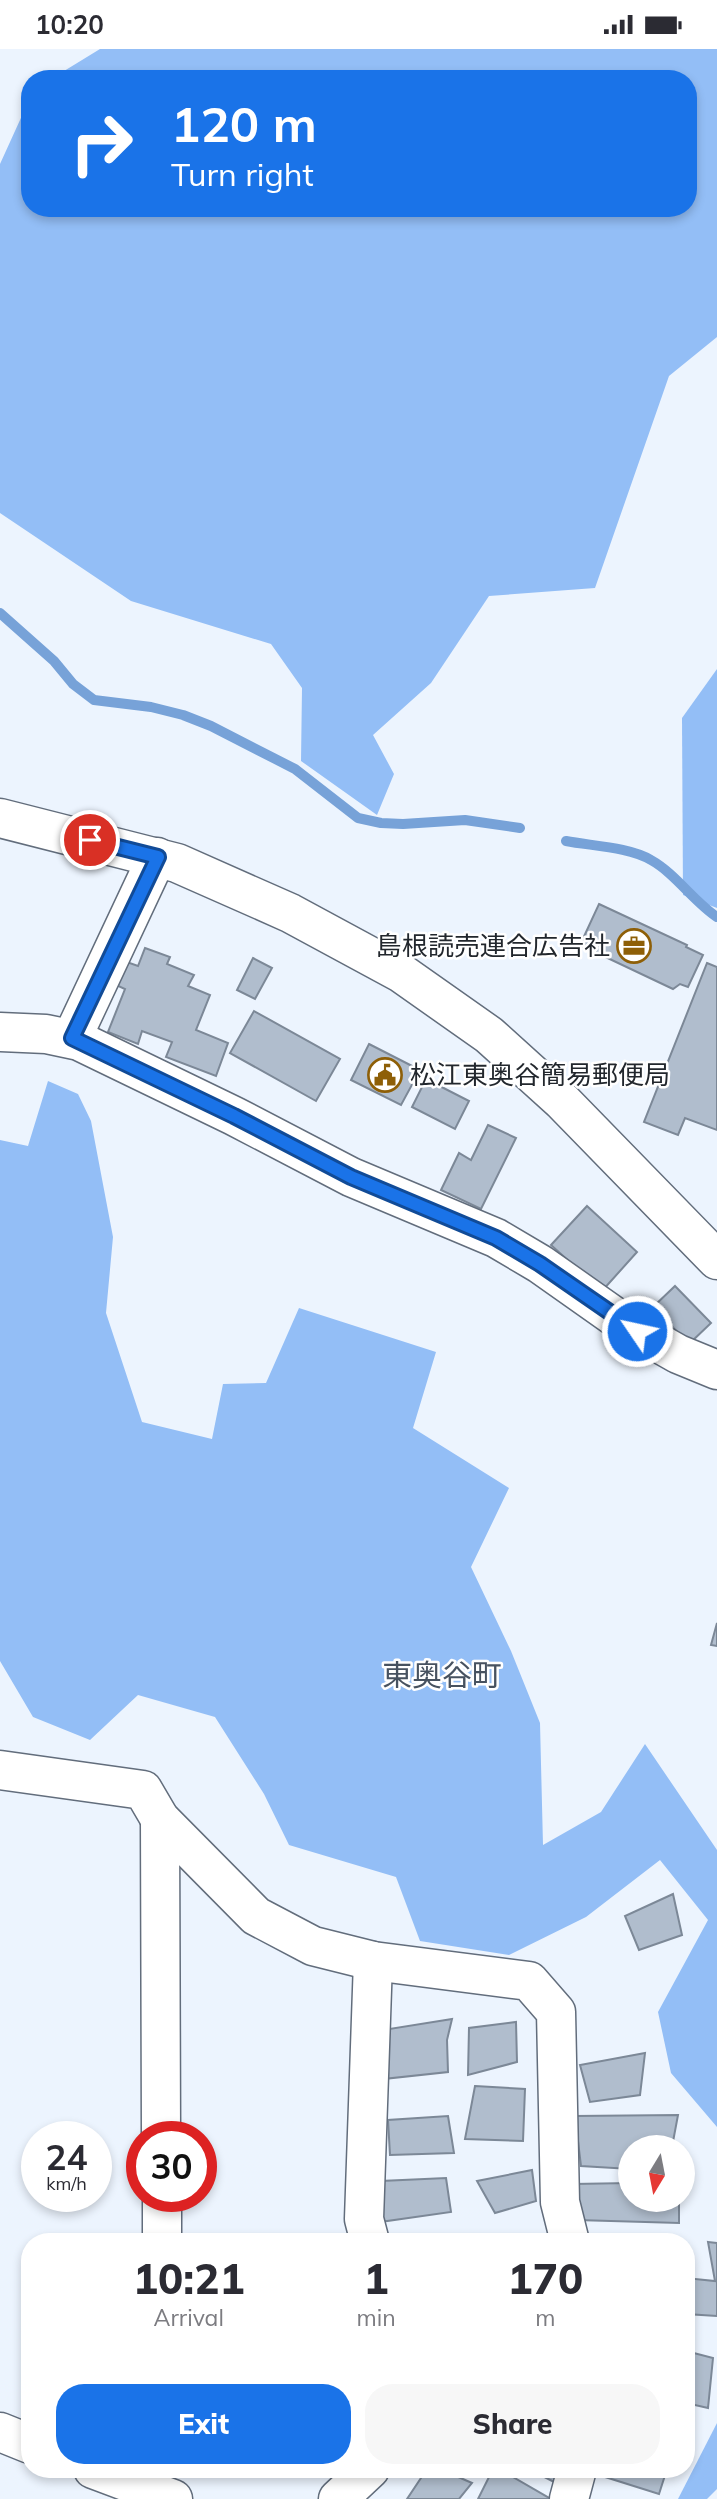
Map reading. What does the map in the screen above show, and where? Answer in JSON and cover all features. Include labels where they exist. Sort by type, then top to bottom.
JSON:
[{"type":"street","points":[[0,818],[177,863],[301,919],[401,973],[489,1035],[562,1101],[717,1260]]},
{"type":"street","points":[[72,1038],[158,857]]},
{"type":"street","points":[[0,1033],[46,1034],[72,1038],[234,1116],[351,1177],[496,1238],[540,1264],[625,1324],[678,1354],[717,1370]]},
{"type":"street","points":[[0,1770],[143,1790],[160,1819],[256,1916],[313,1946],[373,1961],[529,1981],[556,2012],[560,2201],[568,2233]]},
{"type":"street","points":[[160,1819],[161,2121]]},
{"type":"street","points":[[368,2233],[364,2219],[373,1961]]},
{"type":"street","points":[[162,2212],[162,2233]]},
{"type":"street","points":[[0,2432],[21,2440]]},
{"type":"street","points":[[123,2478],[173,2499]]},
{"type":"street","points":[[338,2499],[360,2478]]},
{"type":"street","points":[[569,2499],[575,2478]]},
{"type":"shaded area","points":[[100,49],[717,49],[717,337],[669,376],[595,588],[489,596],[431,683],[373,735],[394,774],[377,815],[301,761],[302,688],[271,644],[131,601],[0,513],[0,164],[21,118],[21,217],[697,217],[697,70],[66,70]]},
{"type":"shaded area","points":[[717,669],[717,908],[683,895],[682,718]]},
{"type":"shaded area","points":[[48,1081],[78,1094],[91,1121],[113,1237],[106,1313],[142,1422],[212,1439],[223,1384],[266,1383],[299,1308],[436,1352],[413,1428],[509,1488],[471,1567],[511,1651],[540,1723],[543,1845],[601,1812],[645,1744],[717,1850],[717,2127],[671,2073],[658,2012],[708,1920],[660,1860],[586,1917],[509,1955],[420,1941],[396,1877],[289,1845],[264,1794],[215,1717],[138,1695],[90,1740],[33,1717],[0,1661],[0,1140],[28,1146]]},
{"type":"shaded area","points":[[717,2423],[717,2489],[707,2499],[678,2499],[689,2478],[695,2478],[695,2466]]},
{"type":"building","name":"島根読売連合広告社","points":[[599,904],[703,955],[688,987],[680,984],[673,989],[580,945]]},
{"type":"building","points":[[145,948],[170,957],[167,964],[194,975],[188,986],[210,995],[196,1030],[228,1043],[216,1076],[166,1057],[172,1042],[142,1031],[138,1044],[108,1032],[125,989],[116,985],[124,961],[138,966]]},
{"type":"building","points":[[253,958],[272,968],[255,999],[237,990]]},
{"type":"building","points":[[707,963],[717,967],[717,1130],[685,1118],[678,1135],[644,1122]]},
{"type":"building","points":[[254,1011],[340,1059],[316,1101],[230,1053]]},
{"type":"building","points":[[369,1044],[420,1070],[401,1105],[351,1080]]},
{"type":"building","points":[[426,1079],[469,1101],[455,1129],[412,1107]]},
{"type":"building","points":[[488,1125],[516,1138],[481,1209],[441,1190],[459,1153],[471,1160]]},
{"type":"building","points":[[587,1206],[637,1252],[602,1291],[551,1245]]},
{"type":"building","points":[[675,1286],[711,1323],[689,1344],[653,1307]]},
{"type":"building","points":[[717,1623],[717,1646],[711,1645]]},
{"type":"building","points":[[673,1894],[682,1935],[639,1950],[625,1916]]},
{"type":"building","points":[[452,2019],[447,2040],[448,2072],[383,2079],[389,2029]]},
{"type":"building","points":[[516,2022],[517,2062],[468,2075],[469,2028]]},
{"type":"building","points":[[645,2053],[640,2095],[590,2102],[580,2065]]},
{"type":"building","points":[[475,2086],[525,2089],[523,2141],[465,2139]]},
{"type":"building","points":[[678,2115],[674,2135],[618,2135],[618,2168],[581,2166],[575,2116]]},
{"type":"building","points":[[448,2116],[454,2153],[390,2155],[388,2120]]},
{"type":"building","points":[[532,2170],[536,2201],[495,2213],[477,2181]]},
{"type":"building","points":[[446,2178],[451,2212],[380,2222],[381,2181]]},
{"type":"building","points":[[618,2183],[618,2212],[679,2212],[679,2223],[577,2220],[573,2184]]},
{"type":"building","points":[[708,2242],[717,2243],[717,2316],[695,2315],[695,2279],[715,2281]]},
{"type":"building","points":[[695,2353],[713,2358],[708,2408],[695,2405]]},
{"type":"building","points":[[421,2478],[461,2478],[472,2483],[459,2499],[407,2499]]},
{"type":"building","points":[[488,2478],[515,2478],[551,2499],[478,2499]]},
{"type":"building","points":[[608,2478],[664,2478],[659,2494]]},
{"type":"waterway","points":[[0,613],[54,661],[73,684],[94,700],[151,707],[211,726],[295,769],[358,818],[403,824],[465,820],[520,828]]},
{"type":"waterway","points":[[566,841],[621,850],[651,860],[717,917]]},
{"type":"place","name":"島根読売連合広告社","points":[[634,946]]},
{"type":"place","name":"松江東奥谷簡易郵便局","points":[[385,1075]]},
{"type":"district","name":"東奥谷町","points":[[442,1676]]},
{"type":"route","points":[[90,840],[158,857],[72,1038],[234,1116],[351,1177],[496,1238],[540,1264],[637,1331]]}]
